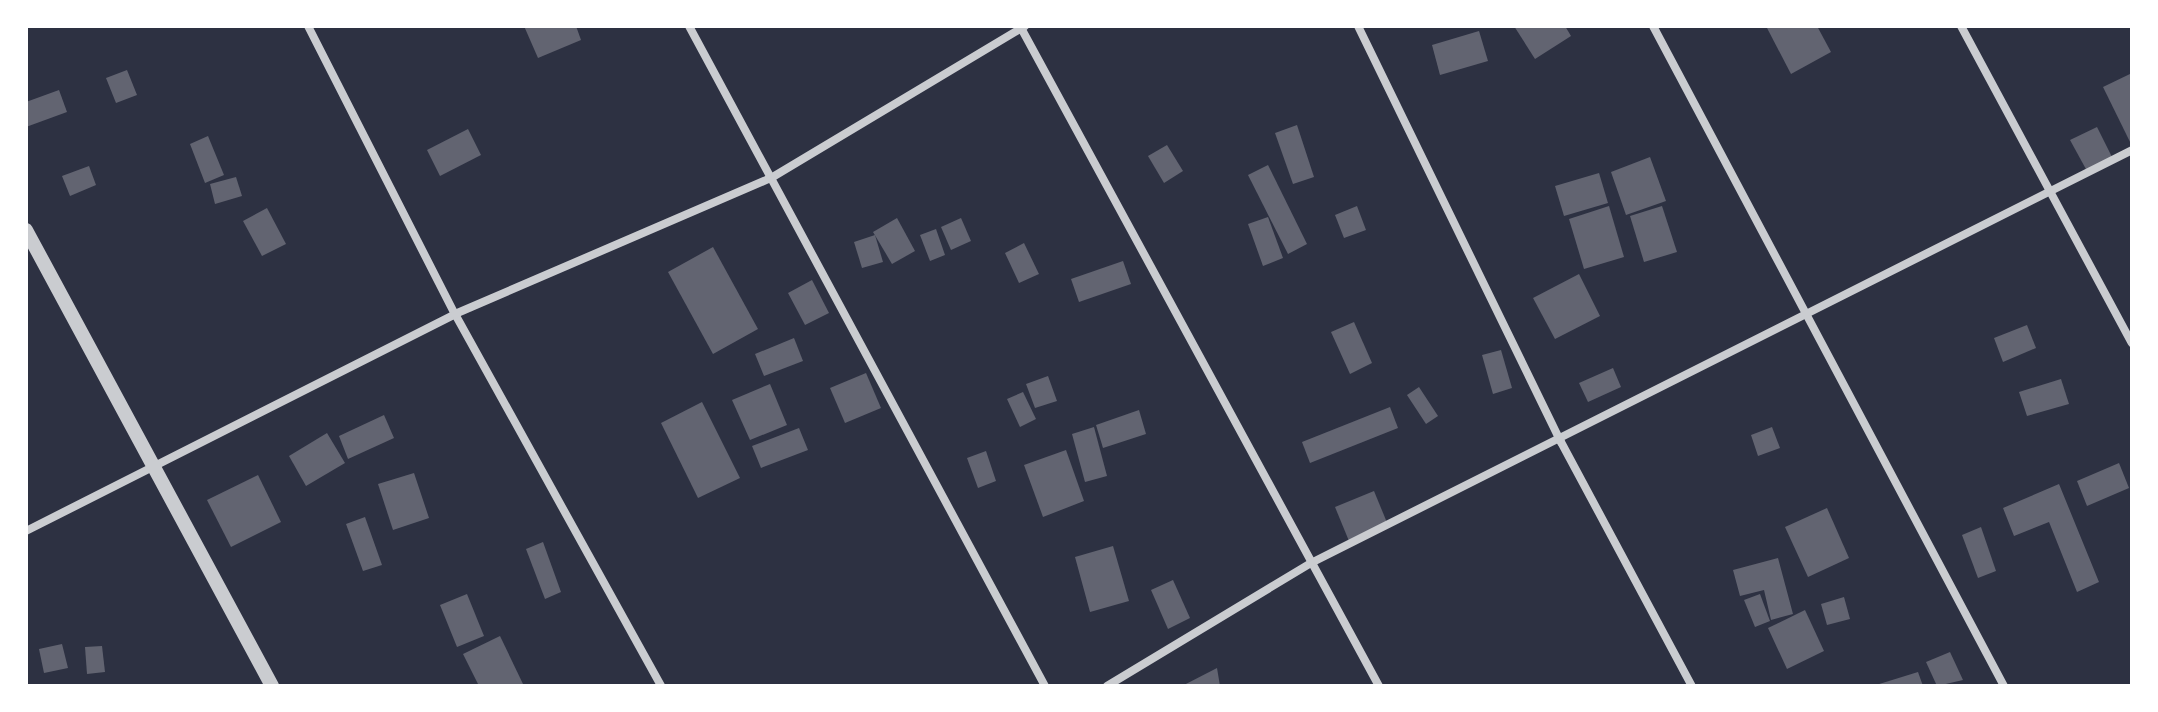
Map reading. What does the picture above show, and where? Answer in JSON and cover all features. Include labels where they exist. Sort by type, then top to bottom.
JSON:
[{"type":"street","points":[[308,26],[455,314],[661,686]]},
{"type":"street","points":[[689,26],[1045,686]]},
{"type":"street","points":[[1358,26],[1561,442],[1692,686]]},
{"type":"street","points":[[1653,26],[2004,686]]},
{"type":"street","points":[[1961,26],[2132,343]]},
{"type":"street","points":[[26,531],[455,314],[771,178],[1022,27],[1379,686]]},
{"type":"street","points":[[1107,686],[1311,563],[1561,442],[1804,315],[2132,150]]},
{"type":"street","points":[[26,230],[151,469],[272,686]]},
{"type":"building","points":[[524,26],[576,26],[581,40],[538,58]]},
{"type":"building","points":[[1514,26],[1565,26],[1571,36],[1535,59]]},
{"type":"building","points":[[1766,26],[1817,26],[1831,52],[1791,74]]},
{"type":"building","points":[[1479,31],[1488,61],[1440,75],[1432,45]]},
{"type":"building","points":[[127,70],[137,95],[116,103],[106,78]]},
{"type":"building","points":[[2132,73],[2132,146],[2103,87]]},
{"type":"building","points":[[59,90],[67,112],[26,127],[26,102]]},
{"type":"building","points":[[1297,125],[1314,177],[1293,184],[1275,133]]},
{"type":"building","points":[[2097,127],[2112,157],[2087,171],[2070,140]]},
{"type":"building","points":[[468,129],[481,155],[440,176],[427,150]]},
{"type":"building","points":[[208,136],[224,175],[205,183],[190,144]]},
{"type":"building","points":[[1167,145],[1183,171],[1164,183],[1148,156]]},
{"type":"building","points":[[1650,157],[1666,201],[1626,215],[1611,172]]},
{"type":"building","points":[[1268,165],[1307,244],[1288,254],[1248,175]]},
{"type":"building","points":[[89,166],[96,185],[70,196],[62,176]]},
{"type":"building","points":[[1599,173],[1608,203],[1564,216],[1555,186]]},
{"type":"building","points":[[236,177],[242,196],[215,204],[210,184]]},
{"type":"building","points":[[1357,206],[1366,230],[1344,238],[1335,215]]},
{"type":"building","points":[[1609,206],[1624,257],[1584,269],[1569,219]]},
{"type":"building","points":[[1662,206],[1677,252],[1644,262],[1630,216]]},
{"type":"building","points":[[267,208],[286,244],[262,256],[243,221]]},
{"type":"building","points":[[1268,217],[1283,258],[1263,266],[1248,224]]},
{"type":"building","points":[[897,218],[915,251],[892,264],[873,232]]},
{"type":"building","points":[[961,218],[971,241],[951,250],[941,227]]},
{"type":"building","points":[[936,229],[945,255],[930,261],[920,235]]},
{"type":"building","points":[[875,235],[883,262],[862,268],[854,242]]},
{"type":"building","points":[[1024,243],[1039,274],[1019,283],[1005,253]]},
{"type":"building","points":[[713,247],[758,329],[713,354],[668,272]]},
{"type":"building","points":[[1123,261],[1131,284],[1079,302],[1071,279]]},
{"type":"building","points":[[1579,274],[1600,316],[1555,339],[1533,298]]},
{"type":"building","points":[[812,280],[829,313],[805,325],[788,293]]},
{"type":"building","points":[[1354,322],[1372,363],[1350,374],[1331,332]]},
{"type":"building","points":[[2027,325],[2036,348],[2003,362],[1994,338]]},
{"type":"building","points":[[794,338],[803,361],[764,376],[755,354]]},
{"type":"building","points":[[1501,350],[1512,388],[1493,394],[1482,355]]},
{"type":"building","points":[[1613,368],[1621,387],[1588,402],[1579,383]]},
{"type":"building","points":[[866,373],[881,408],[845,423],[830,388]]},
{"type":"building","points":[[1048,376],[1057,401],[1035,408],[1026,384]]},
{"type":"building","points":[[2061,379],[2069,404],[2027,416],[2019,392]]},
{"type":"building","points":[[770,384],[787,425],[750,440],[732,400]]},
{"type":"building","points":[[1419,387],[1438,416],[1426,424],[1407,395]]},
{"type":"building","points":[[1023,392],[1036,419],[1020,427],[1007,399]]},
{"type":"building","points":[[702,402],[740,478],[698,498],[661,423]]},
{"type":"building","points":[[1390,407],[1398,428],[1310,463],[1302,442]]},
{"type":"building","points":[[1139,410],[1146,434],[1103,448],[1096,425]]},
{"type":"building","points":[[384,415],[394,438],[348,459],[339,436]]},
{"type":"building","points":[[1094,427],[1107,476],[1085,482],[1072,434]]},
{"type":"building","points":[[1772,427],[1780,448],[1758,456],[1751,435]]},
{"type":"building","points":[[799,428],[808,450],[761,468],[752,446]]},
{"type":"building","points":[[327,433],[345,463],[306,486],[289,456]]},
{"type":"building","points":[[1066,450],[1084,501],[1043,517],[1024,465]]},
{"type":"building","points":[[986,451],[996,481],[978,488],[967,458]]},
{"type":"building","points":[[2119,463],[2129,488],[2087,506],[2077,481]]},
{"type":"building","points":[[414,473],[429,518],[393,530],[378,484]]},
{"type":"building","points":[[258,475],[281,522],[231,547],[207,500]]},
{"type":"building","points":[[2059,484],[2099,582],[2077,592],[2049,522],[2014,536],[2003,508]]},
{"type":"building","points":[[1374,491],[1388,525],[1349,541],[1335,507]]},
{"type":"building","points":[[1827,508],[1849,558],[1808,577],[1785,527]]},
{"type":"building","points":[[365,517],[382,565],[363,571],[346,524]]},
{"type":"building","points":[[1981,527],[1996,571],[1978,578],[1962,535]]},
{"type":"building","points":[[543,542],[561,592],[545,599],[526,549]]},
{"type":"building","points":[[1113,546],[1129,601],[1090,612],[1075,557]]},
{"type":"building","points":[[1778,558],[1793,614],[1771,620],[1764,590],[1740,596],[1733,570]]},
{"type":"building","points":[[1173,580],[1190,618],[1168,629],[1151,590]]},
{"type":"building","points":[[467,594],[484,636],[457,647],[440,605]]},
{"type":"building","points":[[1760,594],[1770,621],[1755,627],[1744,600]]},
{"type":"building","points":[[1844,597],[1850,619],[1827,625],[1821,604]]},
{"type":"building","points":[[1805,610],[1824,651],[1787,669],[1768,628]]},
{"type":"building","points":[[500,636],[523,684],[479,686],[463,654]]},
{"type":"building","points":[[62,644],[68,668],[44,673],[39,649]]},
{"type":"building","points":[[102,646],[105,672],[87,674],[85,647]]},
{"type":"building","points":[[1950,652],[1963,680],[1937,686],[1926,662]]},
{"type":"building","points":[[1217,668],[1220,686],[1182,686]]},
{"type":"building","points":[[1918,672],[1923,686],[1876,686],[1876,685]]}]
